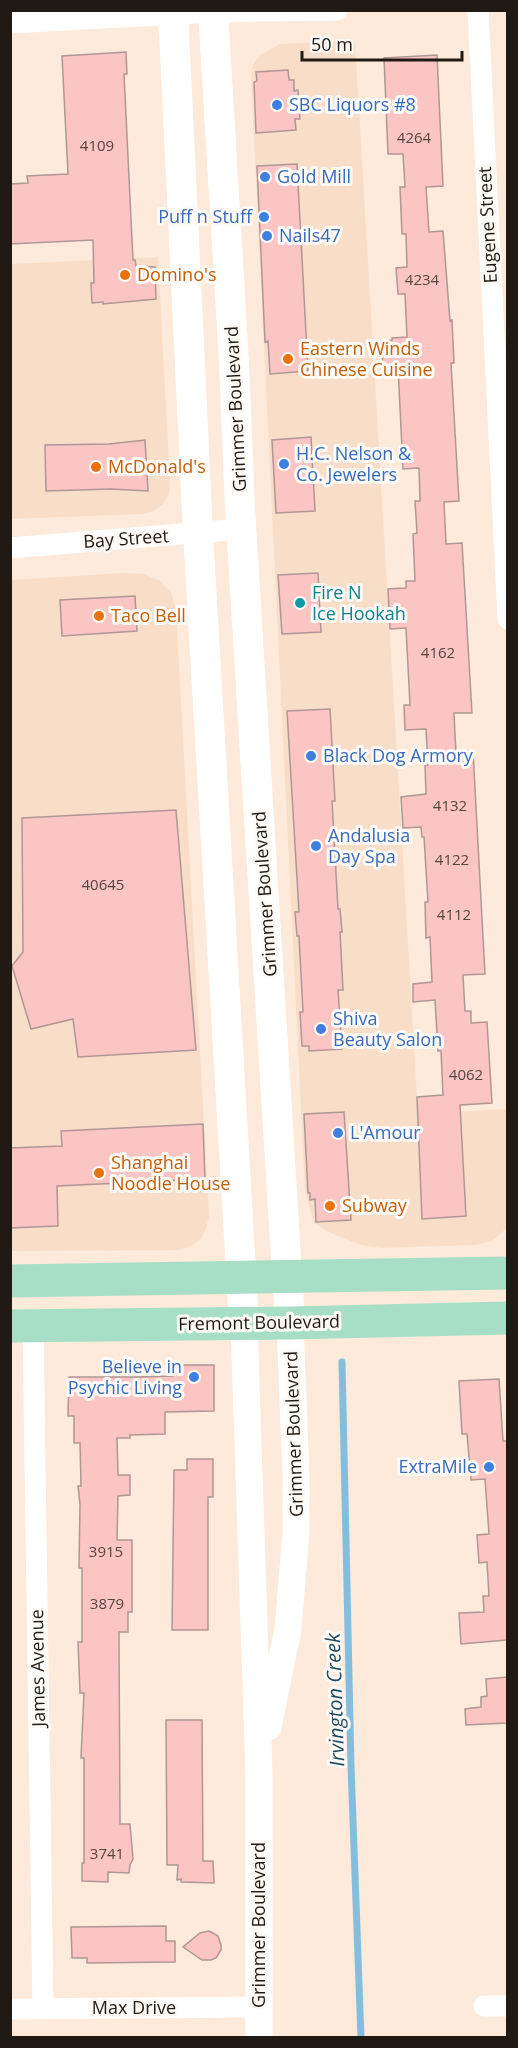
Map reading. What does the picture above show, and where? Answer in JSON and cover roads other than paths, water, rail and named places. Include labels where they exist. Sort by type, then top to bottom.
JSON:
[{"type":"main road","name":"Grimmer Boulevard","points":[[213,11],[290,1323]]},
{"type":"main road","name":"Grimmer Boulevard","points":[[173,12],[198,533],[244,1323]]},
{"type":"main road","points":[[10,1281],[507,1273]]},
{"type":"main road","name":"Fremont Boulevard","points":[[22,1326],[507,1318]]},
{"type":"street","points":[[10,23],[173,12],[337,10]]},
{"type":"street","name":"Eugene Street","points":[[478,10],[499,263],[507,619]]},
{"type":"street","name":"Bay Street","points":[[10,548],[242,529]]},
{"type":"street","name":"Grimmer Boulevard","points":[[244,1323],[259,1776],[259,2037]]},
{"type":"street","name":"Grimmer Boulevard","points":[[259,1776],[288,1629],[296,1533],[290,1323]]},
{"type":"street","name":"James Avenue","points":[[22,1326],[43,2009]]},
{"type":"street","points":[[484,2006],[507,2006]]},
{"type":"street","name":"Max Drive","points":[[10,2009],[258,2007]]},
{"type":"waterway","name":"Irvington Creek","points":[[342,1362],[351,1766],[361,2038]]},
{"type":"place","name":"SBC Liquors #8","points":[[277,105]]},
{"type":"place","name":"Gold Mill","points":[[265,177]]},
{"type":"place","name":"Puff n Stuff","points":[[264,217]]},
{"type":"place","name":"Nails47","points":[[267,236]]},
{"type":"place","name":"Domino's","points":[[125,275]]},
{"type":"place","name":"Eastern Winds Chinese Cuisine","points":[[288,359]]},
{"type":"place","name":"H.C. Nelson & Co. Jewelers","points":[[284,464]]},
{"type":"place","name":"McDonald's","points":[[96,467]]},
{"type":"place","name":"Fire N Ice Hookah","points":[[300,603]]},
{"type":"place","name":"Taco Bell","points":[[99,616]]},
{"type":"place","name":"Black Dog Armory","points":[[311,756]]},
{"type":"place","name":"Andalusia Day Spa","points":[[316,846]]},
{"type":"place","name":"Shiva Beauty Salon","points":[[321,1029]]},
{"type":"place","name":"L'Amour","points":[[338,1133]]},
{"type":"place","name":"Shanghai Noodle House","points":[[99,1173]]},
{"type":"place","name":"Subway","points":[[330,1206]]},
{"type":"place","name":"Believe in Psychic Living","points":[[194,1377]]},
{"type":"place","name":"ExtraMile","points":[[489,1467]]}]
